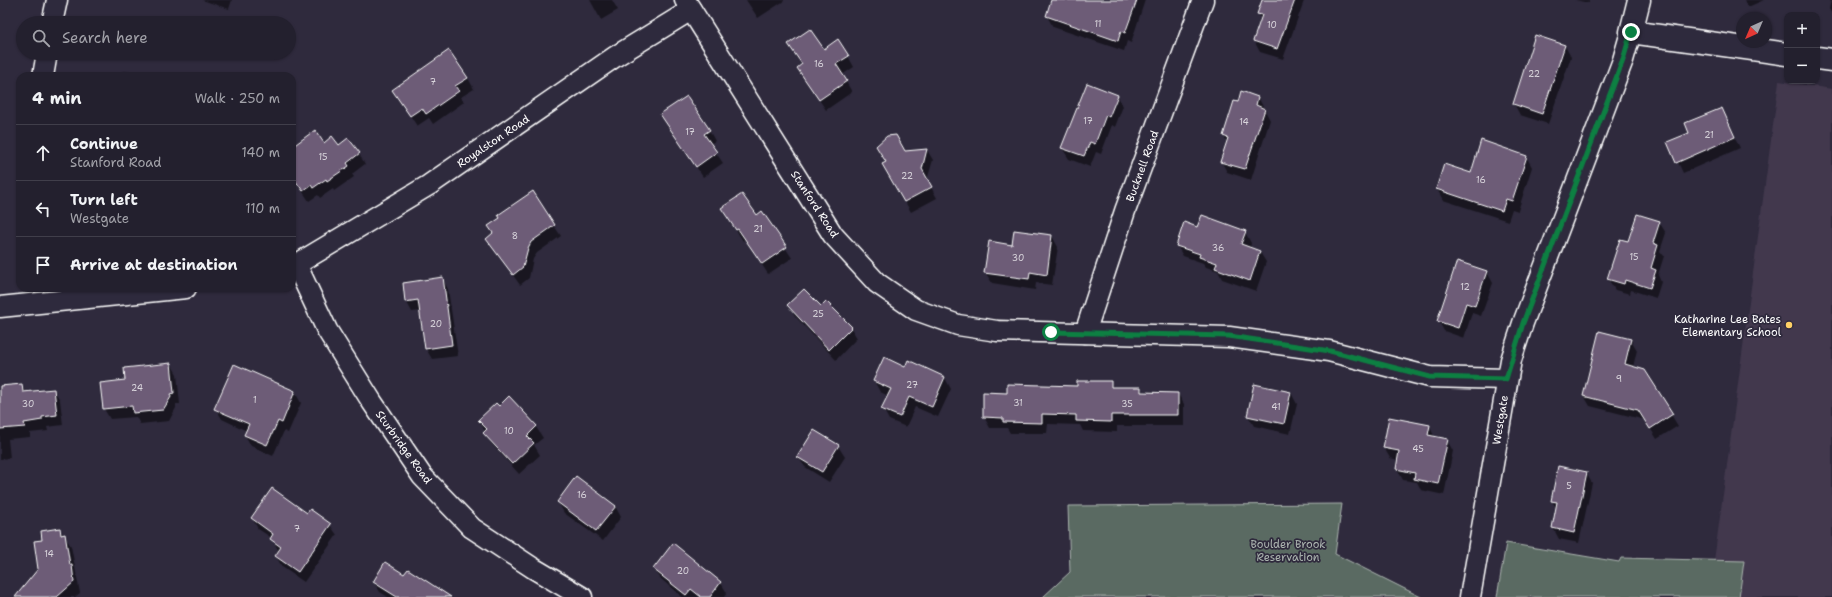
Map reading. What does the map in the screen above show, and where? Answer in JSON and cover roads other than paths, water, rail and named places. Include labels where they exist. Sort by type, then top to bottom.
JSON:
[{"type":"street","points":[[54,16],[57,0]]},
{"type":"street","name":"Bucknell Road","points":[[1085,333],[1125,211],[1203,0]]},
{"type":"street","name":"Westgate","points":[[1470,597],[1506,379],[1523,323],[1623,60],[1639,0]]},
{"type":"street","name":"Stanford Road","points":[[688,5],[833,235],[877,283],[916,310],[958,325],[997,331],[1229,336],[1330,351],[1430,377],[1506,379]]},
{"type":"street","name":"Royalston Road","points":[[296,265],[429,185],[688,5]]},
{"type":"street","points":[[1631,32],[1784,54]]},
{"type":"street","points":[[1820,58],[1832,60]]},
{"type":"street","points":[[44,72],[46,60]]},
{"type":"street","name":"Sturbridge Road","points":[[296,270],[327,330],[372,402],[422,476],[472,528],[533,568],[582,597]]},
{"type":"street","points":[[0,307],[45,295],[105,292]]},
{"type":"place","name":"Katharine Lee Bates Elementary School","points":[[1789,325]]},
{"type":"park label","name":"Boulder Brook Reservation","points":[[1288,550]]}]
